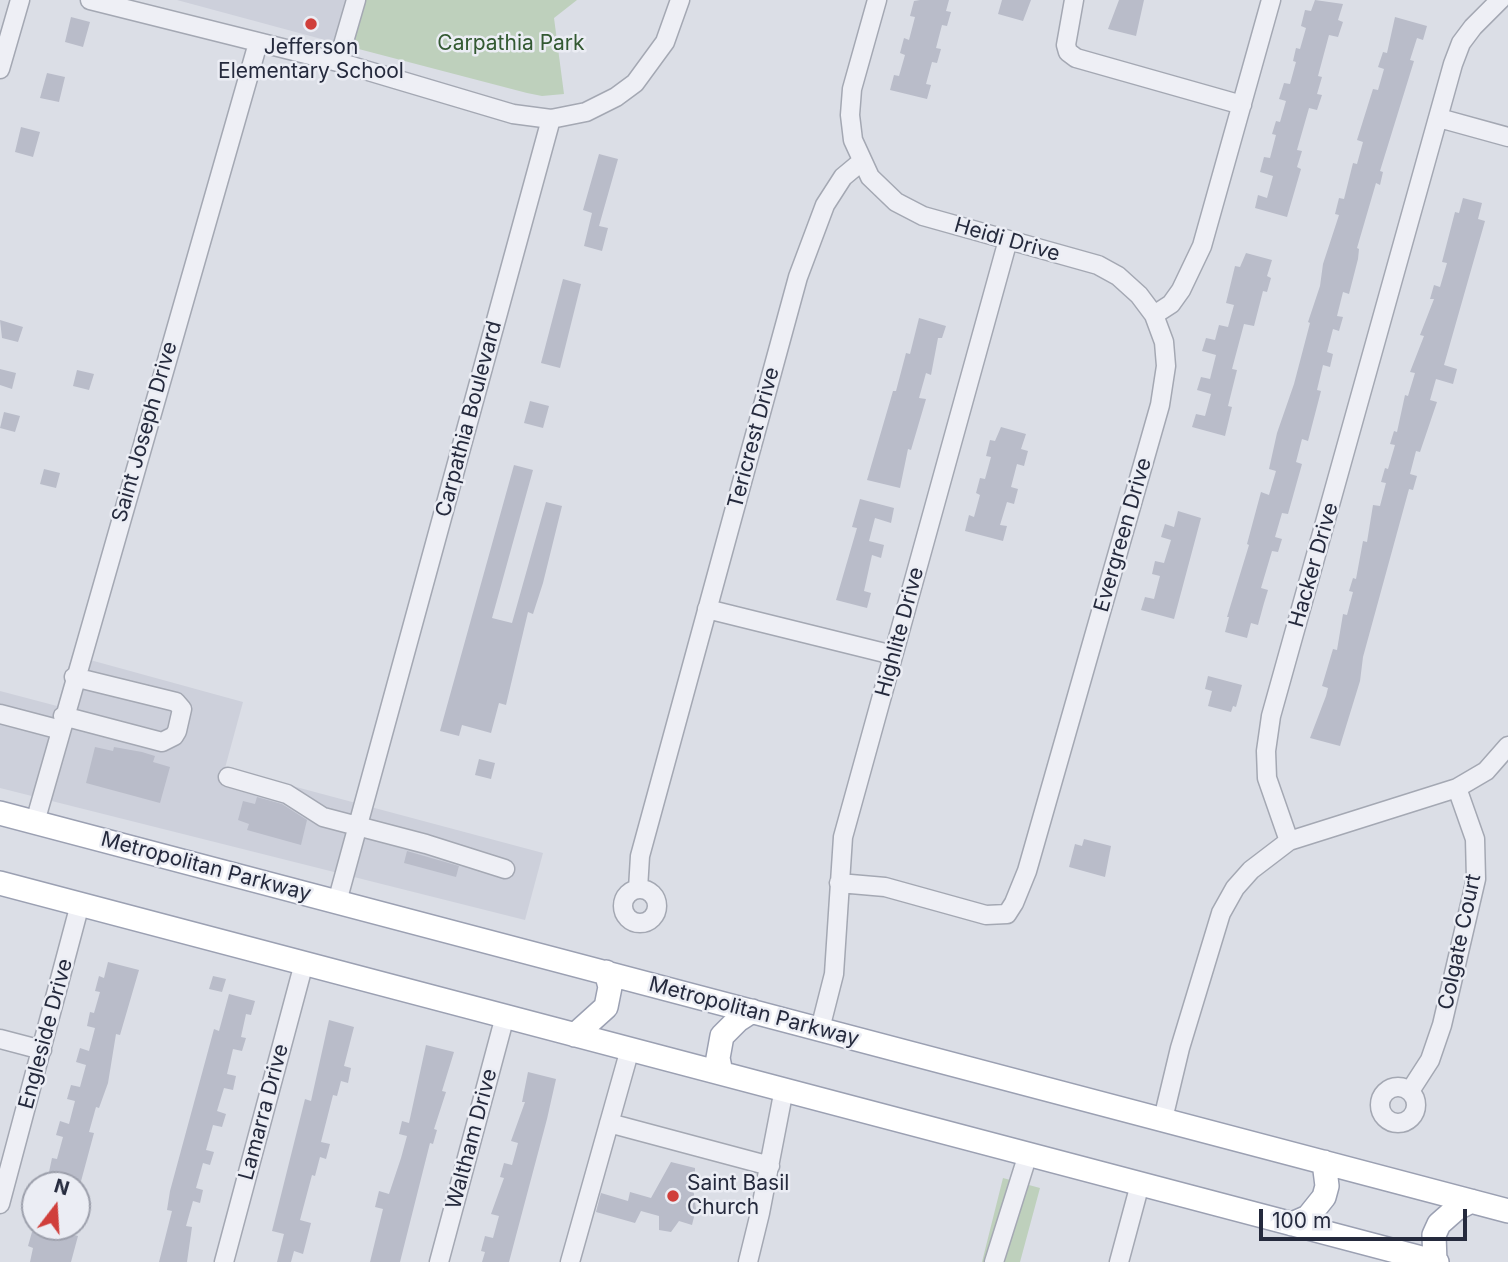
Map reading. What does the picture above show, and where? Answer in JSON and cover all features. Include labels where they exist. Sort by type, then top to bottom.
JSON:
[{"type":"main road","name":"Metropolitan Parkway","points":[[0,813],[1508,1211]]},
{"type":"main road","points":[[0,883],[1436,1262],[1434,1235],[1439,1224],[1445,1217],[1471,1201]]},
{"type":"main road","points":[[575,1035],[606,1007],[610,987],[606,972]]},
{"type":"main road","points":[[721,1073],[718,1058],[722,1036],[738,1020],[752,1012]]},
{"type":"main road","points":[[1292,1224],[1308,1217],[1324,1197],[1327,1186],[1324,1162]]},
{"type":"street","points":[[0,69],[20,0]]},
{"type":"street","points":[[90,0],[338,62],[513,114],[551,118],[586,112],[616,97],[635,83],[664,42],[680,0]]},
{"type":"street","points":[[338,62],[355,0]]},
{"type":"street","points":[[860,162],[853,140],[850,103],[877,0]]},
{"type":"street","points":[[1074,0],[1066,45],[1068,52],[1076,58],[1242,105]]},
{"type":"street","points":[[1154,315],[1171,304],[1194,267],[1271,0]]},
{"type":"street","name":"Hacker Drive","points":[[1289,841],[1267,778],[1266,751],[1271,716],[1461,43],[1500,0]]},
{"type":"street","name":"Saint Joseph Drive","points":[[35,822],[74,677],[258,43]]},
{"type":"street","name":"Carpathia Boulevard","points":[[337,902],[551,118]]},
{"type":"street","points":[[1439,118],[1508,137]]},
{"type":"street","name":"Heidi Drive","points":[[860,162],[882,191],[909,210],[1105,268],[1139,295],[1154,315]]},
{"type":"street","name":"Tericrest Drive","points":[[638,889],[640,856],[803,263],[825,205],[843,177],[860,162]]},
{"type":"street","name":"Highlite Drive","points":[[820,1029],[834,974],[843,837],[1008,240]]},
{"type":"street","name":"Evergreen Drive","points":[[839,883],[885,887],[986,915],[1007,914],[1014,903],[1027,871],[1164,390],[1164,342],[1154,315]]},
{"type":"street","points":[[707,609],[893,655]]},
{"type":"street","points":[[0,714],[162,742],[174,736],[177,731],[182,709],[176,702],[74,677]]},
{"type":"street","points":[[1163,1119],[1187,1022],[1221,913],[1235,888],[1251,870],[1289,841],[1457,788],[1486,771],[1508,746]]},
{"type":"street","points":[[228,777],[287,794],[323,817],[426,844],[505,869]]},
{"type":"street","name":"Colgate Court","points":[[1410,1091],[1430,1060],[1441,1025],[1476,879],[1475,839],[1457,788]]},
{"type":"street","name":"Engleside Drive","points":[[0,1204],[80,904]]},
{"type":"street","name":"Lamarra Drive","points":[[224,1262],[304,963]]},
{"type":"street","name":"Waltham Drive","points":[[439,1262],[505,1016]]},
{"type":"street","points":[[0,1039],[42,1050]]},
{"type":"street","points":[[570,1262],[630,1049]]},
{"type":"street","points":[[748,1262],[784,1089]]},
{"type":"street","points":[[609,1123],[770,1166]]},
{"type":"street","points":[[994,1262],[1028,1154]]},
{"type":"street","points":[[1119,1262],[1140,1184]]},
{"type":"shaded area","name":"Jefferson Elementary School","points":[[177,0],[366,0],[351,47]]},
{"type":"shaded area","points":[[72,655],[243,702],[225,768],[543,853],[525,920],[0,788],[0,691],[57,706]]},
{"type":"green space","name":"Carpathia Park","points":[[366,0],[577,0],[554,18],[564,94],[542,96],[527,93],[351,47]]},
{"type":"green space","points":[[1003,1178],[1040,1188],[1020,1262],[982,1262]]},
{"type":"building","points":[[949,0],[946,11],[951,12],[947,26],[942,25],[936,48],[941,49],[937,63],[932,62],[926,84],[931,85],[927,99],[890,90],[894,75],[899,76],[905,55],[900,53],[904,38],[909,40],[915,17],[910,16],[914,1]]},
{"type":"building","points":[[1002,0],[1031,0],[1023,21],[998,14]]},
{"type":"building","points":[[1119,0],[1144,0],[1136,36],[1108,29]]},
{"type":"building","points":[[1315,0],[1343,4],[1338,20],[1343,22],[1338,37],[1329,35],[1318,76],[1322,77],[1317,94],[1322,95],[1317,110],[1309,108],[1297,150],[1302,151],[1297,167],[1301,169],[1287,217],[1255,208],[1258,195],[1267,198],[1273,176],[1260,172],[1264,157],[1270,158],[1276,135],[1272,134],[1276,121],[1280,122],[1286,101],[1279,99],[1284,83],[1290,84],[1296,62],[1293,61],[1296,48],[1300,49],[1306,28],[1301,26],[1305,10],[1311,11]]},
{"type":"building","points":[[71,17],[90,22],[83,47],[65,42]]},
{"type":"building","points":[[1395,17],[1427,26],[1423,40],[1417,38],[1410,60],[1414,61],[1380,171],[1383,172],[1380,185],[1376,183],[1357,248],[1358,259],[1349,294],[1343,292],[1337,316],[1343,317],[1339,331],[1333,329],[1327,352],[1333,354],[1330,367],[1323,365],[1317,390],[1321,391],[1308,441],[1302,439],[1296,462],[1302,464],[1288,514],[1282,513],[1275,537],[1282,539],[1278,552],[1272,551],[1261,588],[1268,590],[1258,625],[1251,623],[1247,638],[1225,632],[1227,617],[1249,545],[1247,544],[1261,492],[1269,495],[1276,471],[1269,469],[1277,433],[1294,384],[1310,323],[1308,322],[1320,286],[1323,264],[1339,215],[1335,214],[1339,198],[1344,199],[1353,163],[1357,164],[1363,142],[1357,140],[1373,89],[1378,90],[1384,69],[1378,67],[1383,52],[1387,53]]},
{"type":"building","points":[[47,73],[65,77],[59,102],[40,98]]},
{"type":"building","points":[[21,127],[40,132],[33,157],[15,152]]},
{"type":"building","points":[[599,154],[618,159],[599,226],[608,228],[602,251],[584,246],[592,213],[583,210]]},
{"type":"building","points":[[1463,198],[1482,203],[1478,219],[1485,221],[1444,365],[1457,369],[1453,384],[1436,379],[1430,400],[1437,402],[1420,452],[1416,451],[1410,474],[1417,476],[1413,490],[1409,489],[1363,657],[1360,681],[1340,746],[1310,738],[1326,696],[1328,688],[1322,686],[1333,649],[1337,650],[1343,614],[1347,615],[1353,592],[1349,591],[1353,578],[1356,579],[1363,541],[1367,542],[1373,505],[1380,506],[1386,483],[1381,482],[1395,445],[1390,444],[1394,431],[1397,432],[1405,395],[1408,396],[1415,373],[1410,372],[1434,299],[1430,299],[1434,285],[1440,287],[1447,263],[1442,262],[1455,212],[1459,213]]},
{"type":"building","points":[[1246,253],[1272,260],[1267,276],[1271,278],[1267,292],[1263,291],[1254,326],[1244,324],[1232,369],[1237,370],[1228,406],[1232,407],[1225,436],[1192,427],[1196,414],[1205,416],[1211,394],[1197,390],[1201,377],[1210,379],[1216,355],[1202,351],[1206,338],[1215,340],[1219,325],[1228,327],[1234,305],[1226,303],[1235,266],[1240,267]]},
{"type":"building","points":[[563,279],[581,284],[560,368],[541,363]]},
{"type":"building","points":[[919,318],[946,326],[942,338],[938,338],[931,375],[926,373],[919,398],[926,399],[911,450],[908,449],[900,488],[867,480],[893,391],[896,391],[906,353],[910,354]]},
{"type":"building","points":[[0,320],[23,327],[18,342],[2,338]]},
{"type":"building","points":[[0,369],[16,373],[12,389],[0,385]]},
{"type":"building","points":[[77,370],[94,374],[89,390],[73,386]]},
{"type":"building","points":[[530,401],[549,406],[543,428],[524,423]]},
{"type":"building","points":[[4,412],[20,416],[15,432],[0,428]]},
{"type":"building","points":[[1001,427],[1026,434],[1021,449],[1028,451],[1024,466],[1017,464],[1011,487],[1018,489],[1014,504],[1007,502],[1000,525],[1007,526],[1003,541],[965,531],[969,515],[974,517],[980,495],[976,493],[980,478],[985,479],[991,457],[986,456],[990,440],[995,441]]},
{"type":"building","points":[[514,465],[533,470],[492,618],[512,623],[546,502],[562,506],[543,583],[533,614],[528,612],[506,705],[499,703],[491,733],[462,725],[459,736],[440,731]]},
{"type":"building","points":[[44,469],[60,473],[56,488],[40,484]]},
{"type":"building","points":[[860,499],[894,508],[891,523],[875,518],[869,541],[884,545],[881,558],[872,555],[864,591],[871,593],[867,608],[836,600],[857,528],[852,527]]},
{"type":"building","points":[[1178,511],[1201,518],[1174,619],[1141,610],[1145,597],[1154,599],[1160,576],[1152,574],[1155,561],[1164,563],[1171,540],[1161,537],[1165,524],[1174,527]]},
{"type":"building","points":[[1208,676],[1242,685],[1236,707],[1233,706],[1231,712],[1208,706],[1212,691],[1205,689]]},
{"type":"building","points":[[95,747],[142,752],[155,756],[153,762],[170,767],[160,803],[86,783]]},
{"type":"building","points":[[479,759],[495,763],[491,779],[475,775]]},
{"type":"building","points":[[257,797],[282,804],[307,820],[301,845],[247,830],[249,824],[238,820],[243,801],[255,804]]},
{"type":"building","points":[[1084,839],[1111,846],[1105,877],[1069,867],[1075,844],[1082,846]]},
{"type":"building","points":[[407,851],[459,866],[456,877],[404,863]]},
{"type":"building","points":[[108,962],[139,970],[120,1035],[116,1034],[108,1083],[99,1108],[96,1107],[89,1132],[94,1133],[84,1171],[49,1171],[52,1158],[57,1159],[63,1137],[56,1135],[60,1121],[69,1124],[75,1101],[67,1099],[71,1085],[80,1087],[86,1065],[76,1062],[80,1048],[89,1051],[95,1028],[87,1026],[90,1012],[94,1013],[100,992],[95,991],[99,976],[104,978]]},
{"type":"building","points":[[213,976],[226,979],[222,992],[209,989]]},
{"type":"building","points":[[229,994],[255,1001],[251,1015],[246,1014],[241,1037],[246,1038],[242,1051],[233,1049],[227,1074],[236,1076],[233,1090],[224,1088],[217,1111],[226,1114],[222,1127],[213,1125],[206,1150],[214,1152],[210,1165],[203,1163],[196,1188],[203,1190],[200,1203],[193,1201],[186,1226],[192,1227],[187,1262],[159,1262],[172,1211],[167,1210],[170,1191],[214,1029],[219,1031]]},
{"type":"building","points":[[329,1020],[354,1027],[344,1066],[351,1068],[348,1083],[341,1081],[337,1096],[333,1095],[321,1142],[330,1144],[326,1159],[320,1157],[315,1176],[312,1175],[300,1220],[311,1223],[303,1254],[294,1251],[291,1262],[277,1262],[284,1234],[272,1231],[305,1099],[311,1101]]},
{"type":"building","points":[[426,1045],[454,1052],[442,1091],[446,1092],[434,1129],[437,1130],[433,1144],[430,1143],[400,1262],[370,1262],[383,1209],[375,1207],[379,1191],[389,1194],[401,1158],[407,1136],[399,1134],[402,1121],[409,1123]]},
{"type":"building","points":[[528,1072],[556,1079],[547,1119],[509,1262],[482,1262],[485,1252],[481,1251],[485,1236],[493,1238],[499,1216],[491,1214],[504,1178],[500,1177],[504,1163],[512,1165],[518,1143],[511,1141],[525,1102],[522,1102]]},
{"type":"building","name":"Saint Basil Church","points":[[671,1162],[695,1168],[692,1180],[696,1209],[692,1225],[679,1221],[671,1232],[659,1230],[659,1216],[641,1211],[635,1223],[596,1212],[601,1193],[628,1201],[630,1192],[651,1198]]},
{"type":"building","points":[[29,1241],[77,1241],[71,1262],[30,1262],[33,1248],[28,1246]]},
{"type":"place","name":"Jefferson Elementary School","points":[[311,24]]},
{"type":"place","name":"Saint Basil Church","points":[[673,1196]]}]
